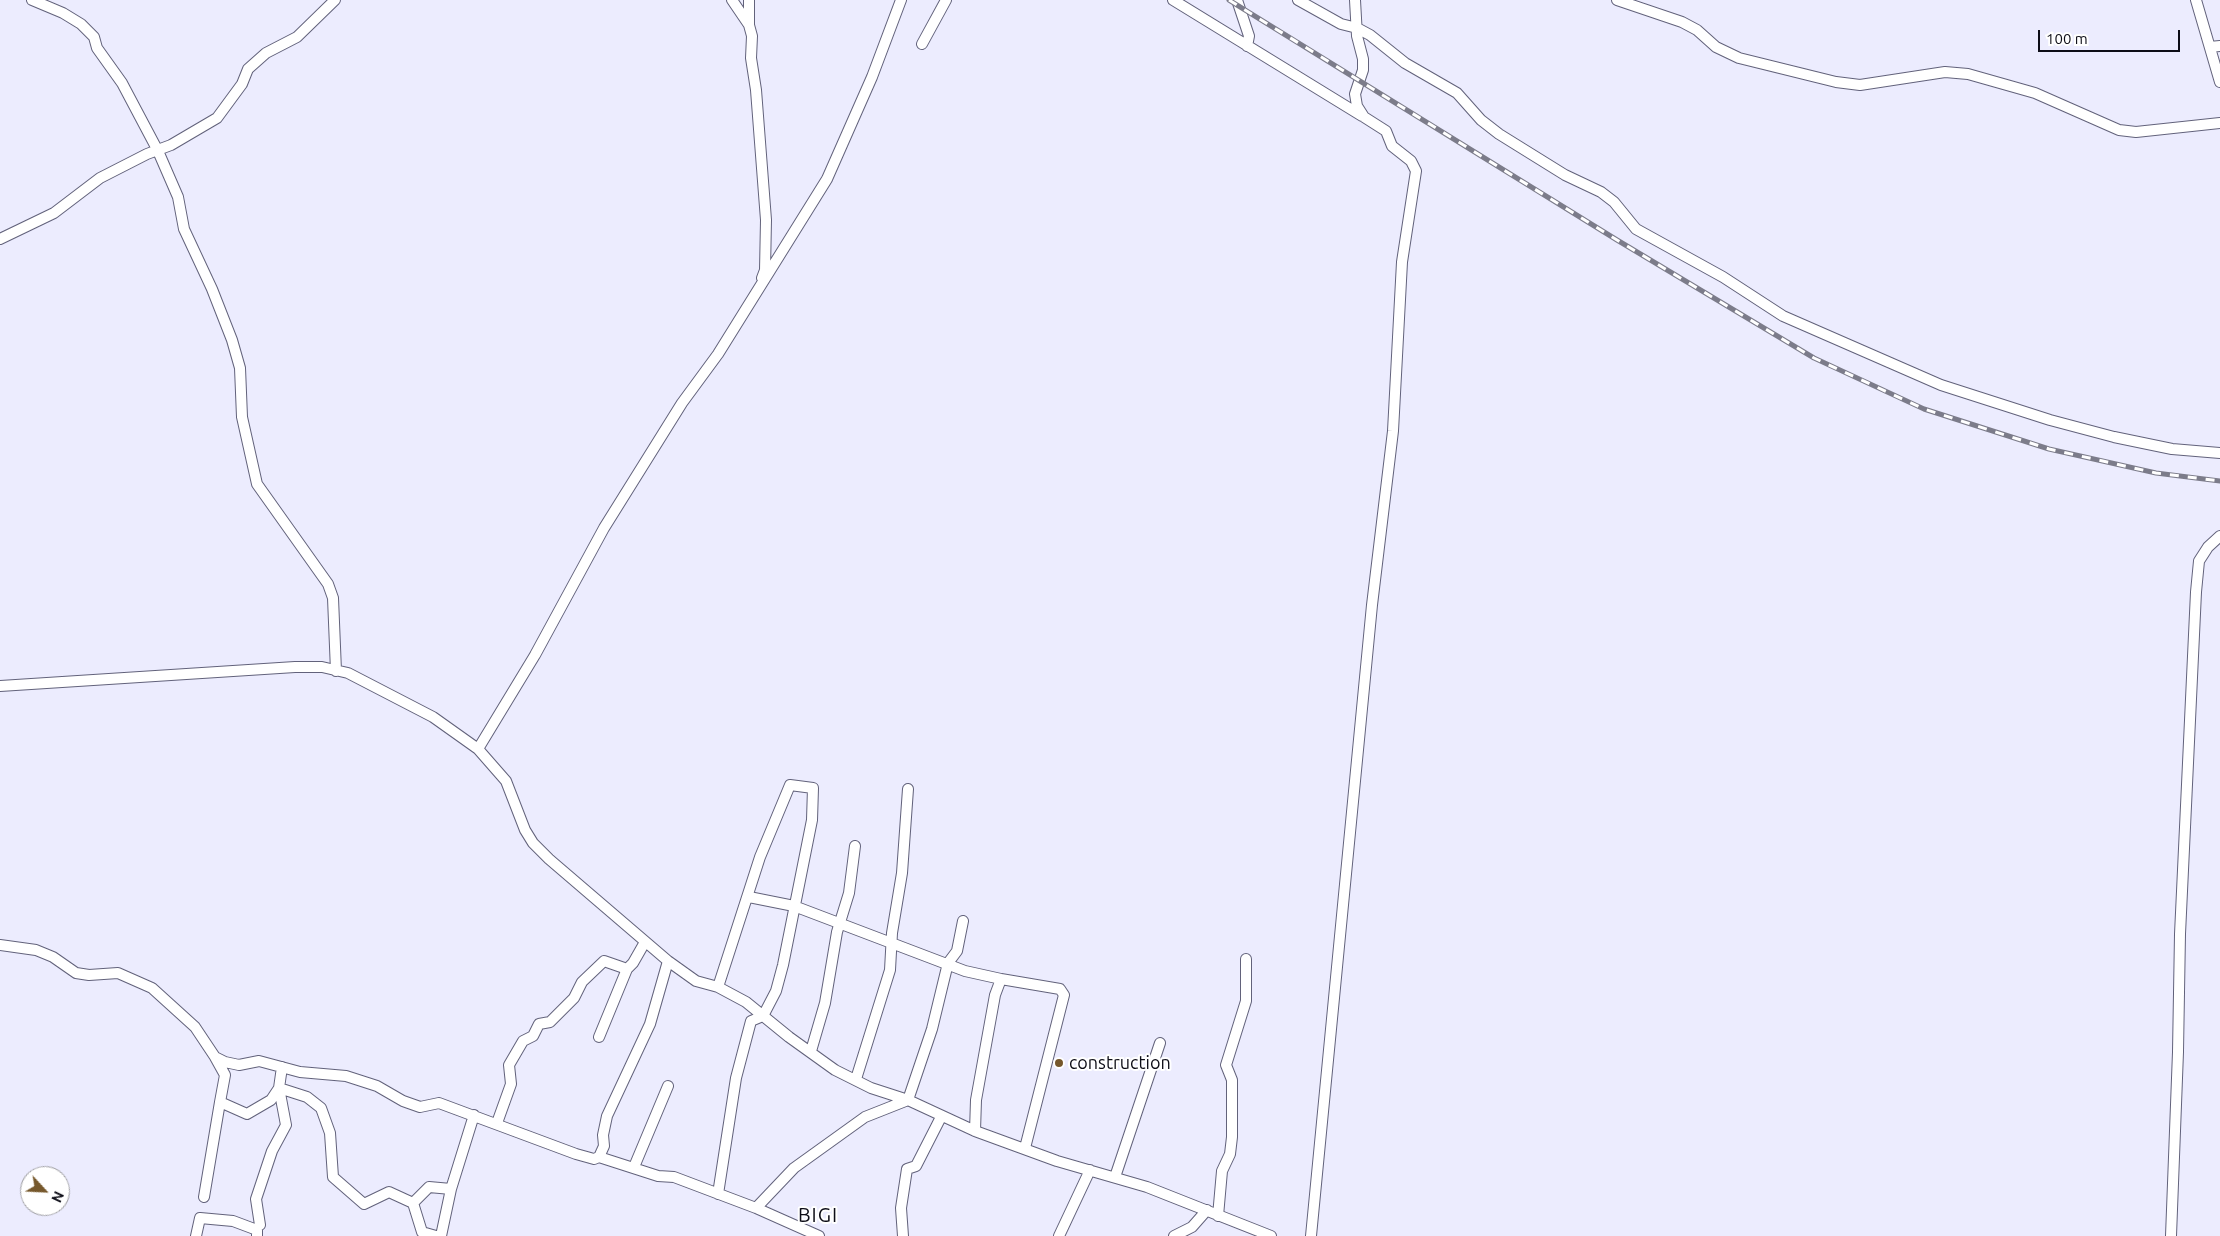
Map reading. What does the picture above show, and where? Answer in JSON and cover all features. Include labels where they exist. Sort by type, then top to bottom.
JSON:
[{"type":"street","points":[[32,0],[62,13],[81,24],[94,37],[97,48],[122,82],[158,151],[178,197],[184,229],[212,289],[232,340],[240,368],[242,417],[257,484],[328,584],[333,598],[336,671]]},
{"type":"street","points":[[53,0],[62,13]]},
{"type":"street","points":[[0,239],[54,212],[100,178],[158,151],[217,118],[242,84],[248,69],[266,53],[297,37],[335,0]]},
{"type":"street","points":[[732,0],[748,25],[752,36],[752,58],[766,220],[765,270],[761,283]]},
{"type":"street","points":[[748,25],[749,0]]},
{"type":"street","points":[[478,749],[535,655],[604,528],[682,403],[718,354],[826,179],[872,77],[901,0]]},
{"type":"street","points":[[922,44],[946,0]]},
{"type":"street","points":[[1173,0],[1386,131],[1392,146],[1411,161],[1416,171],[1402,262],[1393,431],[1371,615],[1311,1236]]},
{"type":"street","points":[[1237,0],[1249,36],[1247,46]]},
{"type":"street","points":[[1298,0],[1341,24],[1357,28],[1382,43],[1405,63],[1457,93],[1481,120],[1499,134],[1565,174],[1601,192],[1614,202],[1636,229],[1722,277],[1783,316],[1941,385],[2041,417],[2114,437],[2172,449],[2220,453]]},
{"type":"street","points":[[1355,0],[1363,70],[1355,94],[1356,106],[1364,117]]},
{"type":"street","points":[[1617,0],[1682,22],[1697,30],[1716,47],[1739,58],[1836,82],[1860,85],[1945,72],[1968,74],[2035,93],[2119,130],[2136,132],[2220,123]]},
{"type":"street","points":[[2196,0],[2215,47],[2220,82]]},
{"type":"street","points":[[2171,1236],[2178,1052],[2180,934],[2196,592],[2199,561],[2208,547],[2220,536]]},
{"type":"street","points":[[0,686],[295,667],[322,667],[348,673],[433,717],[478,749],[506,781],[525,830],[533,843],[668,961],[696,981],[718,987],[746,1002],[789,1038],[811,1051],[835,1070],[871,1088],[908,1100],[941,1117],[975,1131],[1057,1161],[1115,1177],[1272,1236]]},
{"type":"street","points":[[718,987],[749,897],[760,857],[790,784],[813,788],[812,820],[776,991],[763,1016],[751,1021],[736,1078],[718,1194]]},
{"type":"street","points":[[856,1079],[862,1068],[890,970],[896,902],[902,873],[908,789]]},
{"type":"street","points":[[811,1051],[825,1003],[840,923],[849,893],[855,846]]},
{"type":"street","points":[[749,897],[794,906],[965,971],[1060,989],[1064,995],[1025,1148]]},
{"type":"street","points":[[756,1208],[794,1168],[865,1117],[908,1100],[932,1029],[948,963],[957,952],[963,921]]},
{"type":"street","points":[[599,1037],[627,968],[634,963],[645,942]]},
{"type":"street","points":[[0,945],[36,950],[53,957],[76,973],[89,975],[118,973],[143,983],[152,988],[195,1027],[216,1057],[225,1075],[204,1197]]},
{"type":"street","points":[[1218,1216],[1222,1198],[1222,1171],[1230,1154],[1233,1128],[1232,1080],[1226,1065],[1246,1001],[1246,959]]},
{"type":"street","points":[[497,1123],[511,1084],[510,1065],[523,1041],[533,1036],[539,1024],[550,1022],[574,998],[582,982],[604,961],[627,968]]},
{"type":"street","points":[[599,1158],[604,1146],[603,1135],[607,1116],[642,1037],[650,1024],[668,961]]},
{"type":"street","points":[[975,1131],[976,1100],[995,995],[1001,979]]},
{"type":"street","points":[[1115,1177],[1160,1043]]},
{"type":"street","points":[[216,1057],[225,1062],[239,1065],[259,1061],[300,1072],[346,1076],[377,1086],[403,1101],[420,1107],[439,1103],[576,1154],[634,1167],[658,1176],[674,1177],[756,1208],[819,1236]]},
{"type":"street","points":[[260,1225],[256,1199],[272,1152],[286,1125],[279,1088],[282,1067]]},
{"type":"street","points":[[634,1167],[668,1086]]},
{"type":"street","points":[[220,1102],[247,1114],[272,1100],[279,1088]]},
{"type":"street","points":[[279,1088],[307,1097],[322,1108],[330,1133],[333,1177],[364,1204],[388,1192],[413,1203],[422,1232],[436,1236]]},
{"type":"street","points":[[441,1236],[451,1189],[474,1115]]},
{"type":"street","points":[[903,1236],[901,1208],[907,1169],[916,1166],[941,1117]]},
{"type":"street","points":[[1059,1236],[1090,1170]]},
{"type":"street","points":[[413,1203],[430,1187],[451,1189]]},
{"type":"street","points":[[1174,1236],[1192,1227],[1207,1210]]},
{"type":"street","points":[[196,1236],[200,1218],[233,1221],[257,1230],[257,1236]]},
{"type":"railway","points":[[1229,0],[1617,240],[1814,358],[1924,409],[2049,449],[2156,473],[2220,481]]},
{"type":"place","name":"construction","points":[[1059,1063]]},
{"type":"district","name":"BIGI","points":[[818,1215]]}]
